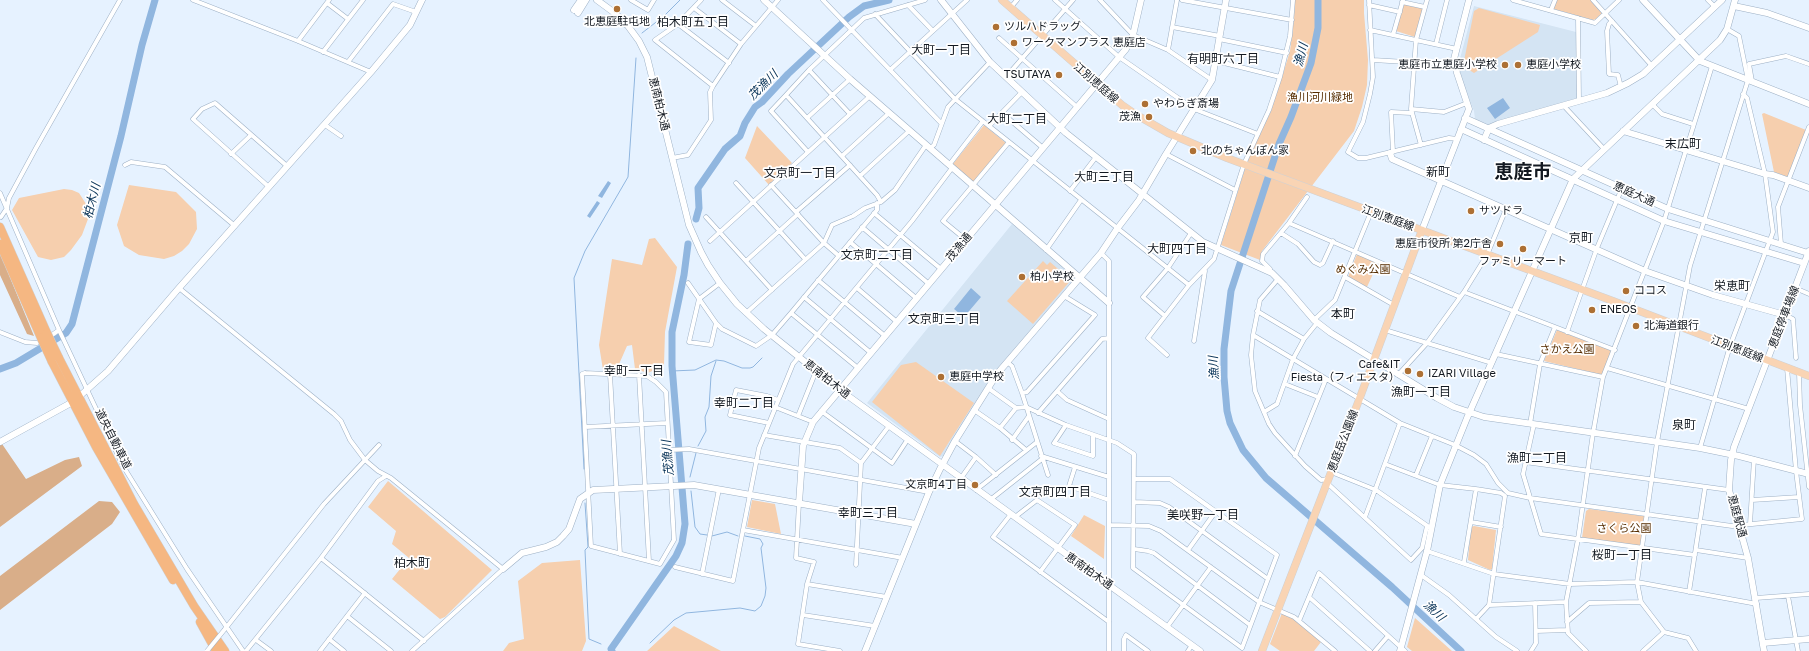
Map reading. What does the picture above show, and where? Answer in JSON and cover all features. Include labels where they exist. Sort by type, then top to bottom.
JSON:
[{"type":"highway","name":"道央自動車道","points":[[0,227],[44,337]]},
{"type":"highway","name":"道央自動車道","points":[[0,244],[44,337],[134,504],[194,606],[225,651]]},
{"type":"highway","name":"道央自動車道","points":[[56,360],[96,447],[130,508],[216,651]]},
{"type":"main road","name":"江別恵庭線","points":[[1002,0],[1096,84],[1135,114],[1177,136],[1292,182],[1809,376]]},
{"type":"main road","name":"恵庭岳公園線","points":[[1262,651],[1304,545],[1422,230]]},
{"type":"street","points":[[1,217],[7,208],[9,198],[36,148],[120,0]]},
{"type":"street","points":[[193,0],[298,41],[371,72]]},
{"type":"street","points":[[323,52],[362,0]]},
{"type":"street","points":[[82,394],[108,371],[179,288],[371,72],[401,36],[422,0]]},
{"type":"street","points":[[581,0],[576,12],[586,0]]},
{"type":"street","name":"恵南柏木通","points":[[597,0],[616,14],[628,26],[637,38],[647,57],[689,225],[701,252],[720,283],[746,313],[840,390],[1200,651]]},
{"type":"street","points":[[631,0],[648,10],[654,0]]},
{"type":"street","points":[[701,0],[678,24],[654,40],[713,86]]},
{"type":"street","points":[[722,0],[756,26]]},
{"type":"street","points":[[764,0],[812,46],[973,187],[1109,303]]},
{"type":"street","points":[[672,158],[688,155],[711,120],[710,92],[713,86],[741,44],[778,0]]},
{"type":"street","points":[[823,0],[941,123]]},
{"type":"street","points":[[808,152],[771,111],[822,54],[850,28],[864,18],[925,0]]},
{"type":"street","points":[[941,0],[990,62],[1060,128],[1191,233],[1216,249],[1272,273]]},
{"type":"street","points":[[890,70],[932,30],[967,0]]},
{"type":"street","points":[[1010,7],[1017,0]]},
{"type":"street","points":[[1055,0],[1119,57],[1194,109],[1258,134]]},
{"type":"street","points":[[1006,77],[1073,0]]},
{"type":"street","points":[[1100,0],[1133,35],[1153,42],[1168,50],[1212,80]]},
{"type":"street","name":"茂漁通","points":[[799,503],[804,441],[813,422],[1119,57],[1133,35],[1141,0]]},
{"type":"street","points":[[1168,50],[1177,0]]},
{"type":"street","points":[[1182,0],[1292,20]]},
{"type":"street","points":[[865,651],[929,492],[942,464],[974,410],[1007,362],[1101,253],[1142,194],[1212,80],[1226,0]]},
{"type":"street","points":[[1167,355],[1148,338],[1189,285],[1205,271],[1214,259],[1235,190],[1248,165],[1280,77],[1287,53],[1292,20],[1293,0]]},
{"type":"street","points":[[1421,145],[1411,111],[1416,40],[1427,0]]},
{"type":"street","points":[[1436,44],[1447,0]]},
{"type":"street","points":[[1422,230],[1469,109],[1455,65],[1457,49],[1469,0]]},
{"type":"street","points":[[1513,0],[1595,22],[1619,0]]},
{"type":"street","points":[[1551,10],[1555,0]]},
{"type":"street","points":[[1593,0],[1652,66]]},
{"type":"street","points":[[1643,0],[1700,61],[1809,104]]},
{"type":"street","points":[[1708,0],[1715,7]]},
{"type":"street","points":[[1484,140],[1489,128],[1498,124],[1607,93],[1621,87],[1643,74],[1722,0]]},
{"type":"street","points":[[298,41],[328,1],[348,19]]},
{"type":"street","points":[[1393,35],[1402,1],[1425,7]]},
{"type":"street","points":[[1400,12],[1369,2],[1373,77],[1363,122],[1348,152],[1358,158],[1366,158],[1449,138],[1457,138]]},
{"type":"street","points":[[1278,279],[1260,300],[1253,335],[1251,355],[1253,378],[1255,391],[1264,412],[1275,433],[1295,456],[1365,517],[1411,560],[1422,548],[1440,485],[1455,446],[1573,179],[1700,61],[1720,40],[1727,29],[1735,3],[1809,28]]},
{"type":"street","points":[[348,62],[393,4],[416,12]]},
{"type":"street","points":[[908,5],[932,30]]},
{"type":"street","points":[[694,8],[741,44]]},
{"type":"street","points":[[875,14],[955,99],[1189,285]]},
{"type":"street","points":[[1578,18],[1579,100]]},
{"type":"street","points":[[1612,21],[1609,24],[1607,31],[1609,73],[1611,75],[1618,75],[1621,87]]},
{"type":"street","points":[[678,24],[729,63]]},
{"type":"street","points":[[1172,27],[1287,53]]},
{"type":"street","points":[[1727,29],[1739,36],[1750,81]]},
{"type":"street","points":[[1370,30],[1457,49]]},
{"type":"street","points":[[999,38],[1022,60],[1077,107]]},
{"type":"street","points":[[1696,651],[1688,638],[1664,632],[1641,602],[1637,582],[1657,442],[1686,286],[1704,220],[1743,94],[1750,81],[1749,64],[1786,56],[1809,64]]},
{"type":"street","points":[[1373,60],[1455,65]]},
{"type":"street","points":[[1216,61],[1280,77]]},
{"type":"street","points":[[746,313],[824,243],[832,225],[879,202],[895,190],[928,147],[934,145],[948,107],[990,62]]},
{"type":"street","points":[[1586,651],[1568,633],[1566,602],[1578,539],[1593,433],[1603,377],[1615,350],[1664,221],[1712,66]]},
{"type":"street","points":[[809,70],[850,114]]},
{"type":"street","points":[[807,118],[850,79]]},
{"type":"street","points":[[989,126],[1022,92]]},
{"type":"street","points":[[1700,448],[1730,346],[1773,232],[1765,174],[1747,98],[1743,94]]},
{"type":"street","points":[[688,283],[716,323],[722,329],[756,346],[772,335],[877,210],[880,198],[786,95]]},
{"type":"street","points":[[710,241],[870,96]]},
{"type":"street","points":[[1467,102],[1444,112],[1391,112],[1392,159],[1645,270],[1686,286],[1785,315],[1793,319],[1796,358]]},
{"type":"street","points":[[269,187],[193,120],[202,109],[215,103],[250,136],[288,166]]},
{"type":"street","points":[[1652,104],[1662,114],[1693,124]]},
{"type":"street","points":[[1563,106],[1604,149]]},
{"type":"street","points":[[842,156],[889,113]]},
{"type":"street","points":[[1002,113],[1043,148]]},
{"type":"street","name":"恵庭大通","points":[[1466,118],[1668,209],[1809,252]]},
{"type":"street","points":[[675,567],[733,581],[759,448],[793,364],[900,235],[984,121]]},
{"type":"street","points":[[325,125],[341,136]]},
{"type":"street","points":[[1781,244],[1778,207],[1809,127]]},
{"type":"street","name":"恵庭大通","points":[[1461,129],[1664,221],[1804,263]]},
{"type":"street","points":[[860,176],[909,131]]},
{"type":"street","points":[[1623,131],[1685,151],[1773,175],[1809,188]]},
{"type":"street","points":[[231,154],[250,136]]},
{"type":"street","points":[[966,239],[943,221],[973,187],[1009,142]]},
{"type":"street","points":[[1166,154],[1235,190]]},
{"type":"street","points":[[1070,191],[1096,157]]},
{"type":"street","points":[[125,165],[131,162],[164,167],[235,226]]},
{"type":"street","points":[[746,261],[850,165]]},
{"type":"street","points":[[736,183],[805,259]]},
{"type":"street","points":[[772,185],[824,243],[839,256]]},
{"type":"street","points":[[1567,332],[1597,248],[1622,188]]},
{"type":"street","points":[[0,193],[59,330],[123,466],[225,629],[243,651]]},
{"type":"street","points":[[1307,197],[1289,223],[1263,254],[1262,260],[1315,321],[1373,360],[1438,398],[1484,417],[1700,448],[1754,459],[1808,474]]},
{"type":"street","points":[[1046,250],[1081,200]]},
{"type":"street","points":[[1397,375],[1427,343],[1464,292],[1487,255],[1506,209]]},
{"type":"street","points":[[1264,412],[1277,404],[1293,359],[1304,339],[1315,321],[1335,300],[1371,212]]},
{"type":"street","points":[[874,214],[941,269]]},
{"type":"street","points":[[706,217],[772,290]]},
{"type":"street","points":[[1289,223],[1460,297]]},
{"type":"street","points":[[862,228],[929,284]]},
{"type":"street","points":[[1165,316],[1143,297],[1168,268],[1191,233]]},
{"type":"street","points":[[1281,233],[1298,244],[1314,262],[1320,265],[1323,263],[1333,241]]},
{"type":"street","points":[[850,242],[916,298]]},
{"type":"street","name":"恵庭停車場線","points":[[1766,360],[1809,252]]},
{"type":"street","points":[[1101,253],[1109,261],[1109,651]]},
{"type":"street","points":[[1194,341],[1205,271]]},
{"type":"street","points":[[1345,277],[1394,305]]},
{"type":"street","points":[[818,280],[885,336]]},
{"type":"street","points":[[716,323],[711,345],[689,342],[699,299],[720,283]]},
{"type":"street","points":[[179,288],[334,414],[341,421],[350,440],[365,460],[378,472],[391,478],[503,569]]},
{"type":"street","points":[[857,288],[897,322]]},
{"type":"street","points":[[1795,288],[1809,294]]},
{"type":"street","points":[[1464,292],[1615,350]]},
{"type":"street","points":[[1022,393],[1027,392],[1095,315],[1064,296]]},
{"type":"street","points":[[804,297],[871,353]]},
{"type":"street","points":[[1257,311],[1304,339]]},
{"type":"street","points":[[791,312],[858,368]]},
{"type":"street","points":[[1555,327],[1540,364],[1532,424],[1523,474],[1541,534],[1695,555]]},
{"type":"street","points":[[0,332],[25,342],[44,337],[59,330]]},
{"type":"street","points":[[1385,330],[1492,363]]},
{"type":"street","points":[[1253,335],[1400,424],[1432,436],[1474,455],[1486,464],[1498,483],[1508,493],[1530,498],[1732,526],[1802,519],[1796,471],[1787,368]]},
{"type":"street","points":[[1038,413],[1102,339],[1109,338]]},
{"type":"street","points":[[1496,354],[1603,377]]},
{"type":"street","name":"恵庭駅通","points":[[1764,651],[1748,558],[1730,490],[1732,454],[1766,360]]},
{"type":"street","points":[[1007,362],[1012,366],[1022,393],[1048,475]]},
{"type":"street","points":[[1607,368],[1749,409]]},
{"type":"street","points":[[798,416],[816,371]]},
{"type":"street","points":[[1799,372],[1800,405],[1809,487]]},
{"type":"street","points":[[582,374],[638,375],[646,376],[656,382],[666,392],[673,486],[674,540],[660,564],[591,546],[582,374]]},
{"type":"street","points":[[610,374],[620,554]]},
{"type":"street","points":[[638,375],[642,424],[648,561]]},
{"type":"street","points":[[1295,456],[1326,379]]},
{"type":"street","points":[[1285,384],[1318,397]]},
{"type":"street","points":[[988,388],[1016,408],[1026,407],[1066,425],[1117,443],[1134,454],[1134,479],[1134,549],[1132,568],[1242,648],[1276,555],[1170,479],[1134,479]]},
{"type":"street","points":[[769,423],[730,415],[736,390],[767,396],[778,400]]},
{"type":"street","points":[[1057,391],[1067,400],[1109,418]]},
{"type":"street","points":[[0,442],[69,404]]},
{"type":"street","points":[[775,408],[813,422]]},
{"type":"street","points":[[1000,428],[1016,408]]},
{"type":"street","points":[[974,410],[1000,428],[1012,440],[1026,450]]},
{"type":"street","points":[[822,411],[892,463],[908,440]]},
{"type":"street","points":[[1012,440],[1029,416]]},
{"type":"street","points":[[585,427],[668,423]]},
{"type":"street","points":[[1365,517],[1400,424]]},
{"type":"street","points":[[1066,425],[1054,443],[1094,456],[1093,435]]},
{"type":"street","points":[[856,565],[861,463],[889,426]]},
{"type":"street","points":[[764,435],[840,448],[861,463]]},
{"type":"street","points":[[1416,476],[1432,436]]},
{"type":"street","points":[[955,442],[996,474]]},
{"type":"street","points":[[976,490],[1037,442]]},
{"type":"street","points":[[207,651],[324,504],[379,445]]},
{"type":"street","points":[[671,450],[683,449],[929,492]]},
{"type":"street","points":[[961,478],[976,457]]},
{"type":"street","points":[[1042,457],[1109,477]]},
{"type":"street","points":[[990,500],[1042,457]]},
{"type":"street","points":[[1750,524],[1754,459]]},
{"type":"street","points":[[1525,462],[1652,479],[1704,488],[1730,490]]},
{"type":"street","points":[[1385,464],[1440,485],[1501,493],[1505,496],[1489,605],[1476,619]]},
{"type":"street","points":[[1075,467],[1069,486],[1109,500]]},
{"type":"street","points":[[1331,472],[1376,490],[1429,527]]},
{"type":"street","points":[[246,651],[321,558],[378,481],[386,476]]},
{"type":"street","points":[[412,651],[522,553],[546,547],[557,542],[569,529],[580,498],[593,490],[694,485],[916,524]]},
{"type":"street","points":[[1689,592],[1704,488]]},
{"type":"street","points":[[702,574],[719,489]]},
{"type":"street","points":[[1464,562],[1476,489]]},
{"type":"street","points":[[1752,500],[1799,497]]},
{"type":"street","points":[[1040,572],[1075,525],[1037,500],[1013,516],[993,537],[1040,572],[1109,622]]},
{"type":"street","points":[[1134,502],[1160,503],[1169,507],[1268,579]]},
{"type":"street","points":[[799,503],[796,558],[814,562],[807,584],[798,644],[840,651]]},
{"type":"street","points":[[1188,550],[1216,511]]},
{"type":"street","points":[[1471,522],[1501,527]]},
{"type":"street","points":[[1109,525],[1149,526],[1156,528],[1259,602],[1278,609],[1299,621],[1334,651]]},
{"type":"street","points":[[1299,621],[1318,573],[1402,648],[1427,551],[1429,527]]},
{"type":"street","points":[[743,530],[903,558]]},
{"type":"street","points":[[1134,549],[1148,551],[1154,554],[1250,625]]},
{"type":"street","points":[[1696,550],[1748,558]]},
{"type":"street","points":[[1427,551],[1464,562],[1494,574],[1570,584],[1637,582],[1689,592],[1756,601],[1809,594]]},
{"type":"street","points":[[321,558],[424,641]]},
{"type":"street","points":[[1167,627],[1211,567]]},
{"type":"street","points":[[1420,577],[1449,595],[1496,637],[1517,651]]},
{"type":"street","points":[[807,584],[888,597]]},
{"type":"street","points":[[320,651],[365,593]]},
{"type":"street","points":[[1788,596],[1798,651]]},
{"type":"street","points":[[1309,597],[1370,651]]},
{"type":"street","points":[[1489,605],[1566,602]]},
{"type":"street","points":[[1567,622],[1589,603],[1641,602]]},
{"type":"street","points":[[1531,651],[1536,643],[1535,603]]},
{"type":"street","points":[[803,615],[876,626]]},
{"type":"street","points":[[347,616],[391,651]]},
{"type":"street","points":[[1536,631],[1567,630]]},
{"type":"street","points":[[1643,651],[1664,632]]},
{"type":"street","points":[[1124,651],[1124,638],[1126,635],[1148,651]]},
{"type":"street","points":[[1375,651],[1388,636]]},
{"type":"street","points":[[1763,643],[1809,638]]},
{"type":"street","points":[[329,639],[344,651]]},
{"type":"street","points":[[256,640],[271,651]]},
{"type":"street","points":[[1188,651],[1192,645]]},
{"type":"shaded area","name":"恵庭小学校","points":[[1474,6],[1576,32],[1577,98],[1490,125],[1475,119],[1474,111],[1458,66]]},
{"type":"shaded area","name":"恵庭中学校","points":[[1012,224],[1074,279],[1002,364],[943,456],[940,457],[867,403]]},
{"type":"shaded area","points":[[0,253],[34,336],[27,334],[0,275]]},
{"type":"shaded area","points":[[0,441],[26,479],[65,460],[79,457],[82,466],[0,527]]},
{"type":"shaded area","points":[[99,501],[112,502],[120,512],[112,524],[0,610],[0,576]]},
{"type":"green space","name":"漁川河川緑地","points":[[1295,0],[1364,0],[1368,60],[1367,85],[1354,131],[1262,251],[1260,260],[1221,245],[1248,159],[1271,111],[1290,51]]},
{"type":"green space","points":[[1557,0],[1591,0],[1603,12],[1593,20],[1553,9]]},
{"type":"green space","points":[[1404,4],[1422,8],[1423,10],[1415,37],[1396,31]]},
{"type":"green space","points":[[1479,8],[1540,25],[1538,32],[1474,73],[1463,66],[1474,11]]},
{"type":"green space","points":[[1764,113],[1806,130],[1788,177],[1774,172],[1762,114]]},
{"type":"green space","points":[[984,125],[1006,143],[973,183],[952,165]]},
{"type":"green space","points":[[757,126],[792,163],[769,185],[745,158]]},
{"type":"green space","points":[[129,185],[176,192],[196,212],[197,229],[189,244],[182,251],[174,256],[164,259],[139,255],[124,246],[117,225]]},
{"type":"green space","points":[[64,189],[79,193],[88,207],[88,219],[82,235],[64,257],[51,260],[38,257],[12,210],[19,198]]},
{"type":"green space","points":[[655,238],[677,267],[665,332],[664,365],[648,373],[635,369],[632,345],[627,346],[616,371],[603,370],[599,345],[612,259],[642,265],[649,239]]},
{"type":"green space","name":"めぐみ公園","points":[[1357,254],[1378,263],[1367,287],[1348,277]]},
{"type":"green space","points":[[1043,261],[1047,265],[1050,262],[1071,280],[1033,324],[1007,301]]},
{"type":"green space","name":"さかえ公園","points":[[1557,330],[1610,350],[1611,352],[1602,375],[1544,361]]},
{"type":"green space","points":[[916,362],[974,403],[940,456],[872,402],[901,365]]},
{"type":"green space","points":[[388,481],[492,570],[445,617],[440,619],[392,579],[409,558],[392,544],[396,531],[368,507]]},
{"type":"green space","points":[[752,500],[775,504],[781,534],[747,527]]},
{"type":"green space","name":"さくら公園","points":[[1589,509],[1644,516],[1641,546],[1582,538],[1586,511]]},
{"type":"green space","points":[[1084,515],[1105,526],[1104,559],[1071,536]]},
{"type":"green space","points":[[1474,526],[1496,530],[1492,569],[1490,570],[1468,560],[1471,527]]},
{"type":"green space","points":[[580,560],[586,641],[582,651],[503,651],[509,643],[524,639],[518,581],[542,563]]},
{"type":"green space","points":[[1282,613],[1289,615],[1321,642],[1314,651],[1280,651],[1270,644]]},
{"type":"green space","points":[[1415,618],[1452,651],[1412,651],[1407,647]]},
{"type":"green space","points":[[674,626],[721,651],[647,651]]},
{"type":"water","points":[[1503,98],[1510,108],[1495,119],[1487,108]]},
{"type":"water","points":[[608,181],[611,183],[602,198],[598,196]]},
{"type":"water","points":[[597,201],[600,203],[590,218],[587,216]]},
{"type":"water","points":[[971,288],[981,297],[964,317],[954,309]]},
{"type":"waterway","name":"柏木川","points":[[0,369],[16,363],[66,333],[72,324],[121,136],[142,45],[155,0]]},
{"type":"waterway","points":[[642,33],[664,16],[680,0]]},
{"type":"waterway","name":"茂漁川","points":[[696,219],[699,208],[698,188],[725,149],[740,136],[745,123],[755,107],[762,102],[788,74],[849,17],[864,6],[889,0]]},
{"type":"waterway","name":"漁川","points":[[1318,0],[1318,28],[1311,63],[1291,117],[1279,144],[1231,291],[1224,349],[1224,377],[1227,411],[1230,423],[1243,450],[1266,478],[1392,587],[1461,651]]},
{"type":"waterway","points":[[584,469],[574,278],[585,251],[628,177],[636,58]]},
{"type":"waterway","name":"茂漁川","points":[[612,651],[611,649],[676,556],[682,543],[685,524],[672,366],[672,332],[684,275],[688,244]]},
{"type":"waterway","points":[[672,371],[695,370],[716,360],[724,361],[742,368],[750,368],[762,358]]},
{"type":"waterway","points":[[698,446],[706,431],[705,417],[709,407],[711,376],[716,361]]},
{"type":"waterway","points":[[690,477],[696,453]]},
{"type":"waterway","points":[[691,491],[695,527],[700,534],[707,535]]},
{"type":"waterway","points":[[585,503],[588,547],[585,550],[589,639],[601,644]]},
{"type":"waterway","points":[[712,536],[727,532],[738,536]]},
{"type":"waterway","points":[[650,643],[674,620],[686,613],[740,608],[755,611],[761,606],[766,588],[761,548],[763,544],[760,539],[745,536]]},
{"type":"place","name":"北恵庭駐屯地","points":[[617,9]]},
{"type":"place","name":"ツルハドラッグ","points":[[996,27]]},
{"type":"place","name":"ワークマンプラス 恵庭店","points":[[1014,43]]},
{"type":"place","name":"恵庭市立恵庭小学校","points":[[1505,65]]},
{"type":"place","name":"恵庭小学校","points":[[1518,65]]},
{"type":"place","name":"TSUTAYA","points":[[1059,75]]},
{"type":"place","name":"やわらぎ斎場","points":[[1145,104]]},
{"type":"place","name":"茂漁","points":[[1149,117]]},
{"type":"place","name":"北のちゃんぽん家","points":[[1193,151]]},
{"type":"place","name":"サツドラ","points":[[1471,211]]},
{"type":"place","name":"恵庭市役所 第2庁舎","points":[[1500,244]]},
{"type":"place","name":"ファミリーマート","points":[[1523,249]]},
{"type":"place","name":"柏小学校","points":[[1022,277]]},
{"type":"place","name":"ココス","points":[[1626,291]]},
{"type":"place","name":"ENEOS","points":[[1592,310]]},
{"type":"place","name":"北海道銀行","points":[[1636,326]]},
{"type":"place","name":"Cafe&IT Fiesta（フィエスタ）","points":[[1408,371]]},
{"type":"place","name":"IZARI Village","points":[[1420,374]]},
{"type":"place","name":"恵庭中学校","points":[[941,377]]},
{"type":"place","name":"文京町4丁目","points":[[975,485]]},
{"type":"district","name":"柏木町五丁目","points":[[693,22]]},
{"type":"district","name":"大町一丁目","points":[[941,50]]},
{"type":"district","name":"有明町六丁目","points":[[1223,59]]},
{"type":"district","name":"大町二丁目","points":[[1017,119]]},
{"type":"district","name":"末広町","points":[[1683,144]]},
{"type":"district","name":"新町","points":[[1438,172]]},
{"type":"district","name":"恵庭市","points":[[1523,172]]},
{"type":"district","name":"文京町一丁目","points":[[800,173]]},
{"type":"district","name":"大町三丁目","points":[[1104,177]]},
{"type":"district","name":"京町","points":[[1581,238]]},
{"type":"district","name":"大町四丁目","points":[[1177,249]]},
{"type":"district","name":"文京町二丁目","points":[[877,255]]},
{"type":"district","name":"栄恵町","points":[[1732,286]]},
{"type":"district","name":"本町","points":[[1343,314]]},
{"type":"district","name":"文京町三丁目","points":[[944,319]]},
{"type":"district","name":"幸町一丁目","points":[[634,371]]},
{"type":"district","name":"漁町一丁目","points":[[1421,392]]},
{"type":"district","name":"幸町二丁目","points":[[744,403]]},
{"type":"district","name":"泉町","points":[[1684,425]]},
{"type":"district","name":"漁町二丁目","points":[[1537,458]]},
{"type":"district","name":"文京町四丁目","points":[[1055,492]]},
{"type":"district","name":"幸町三丁目","points":[[868,513]]},
{"type":"district","name":"美咲野一丁目","points":[[1203,515]]},
{"type":"district","name":"桜町一丁目","points":[[1622,555]]},
{"type":"district","name":"柏木町","points":[[412,563]]}]
